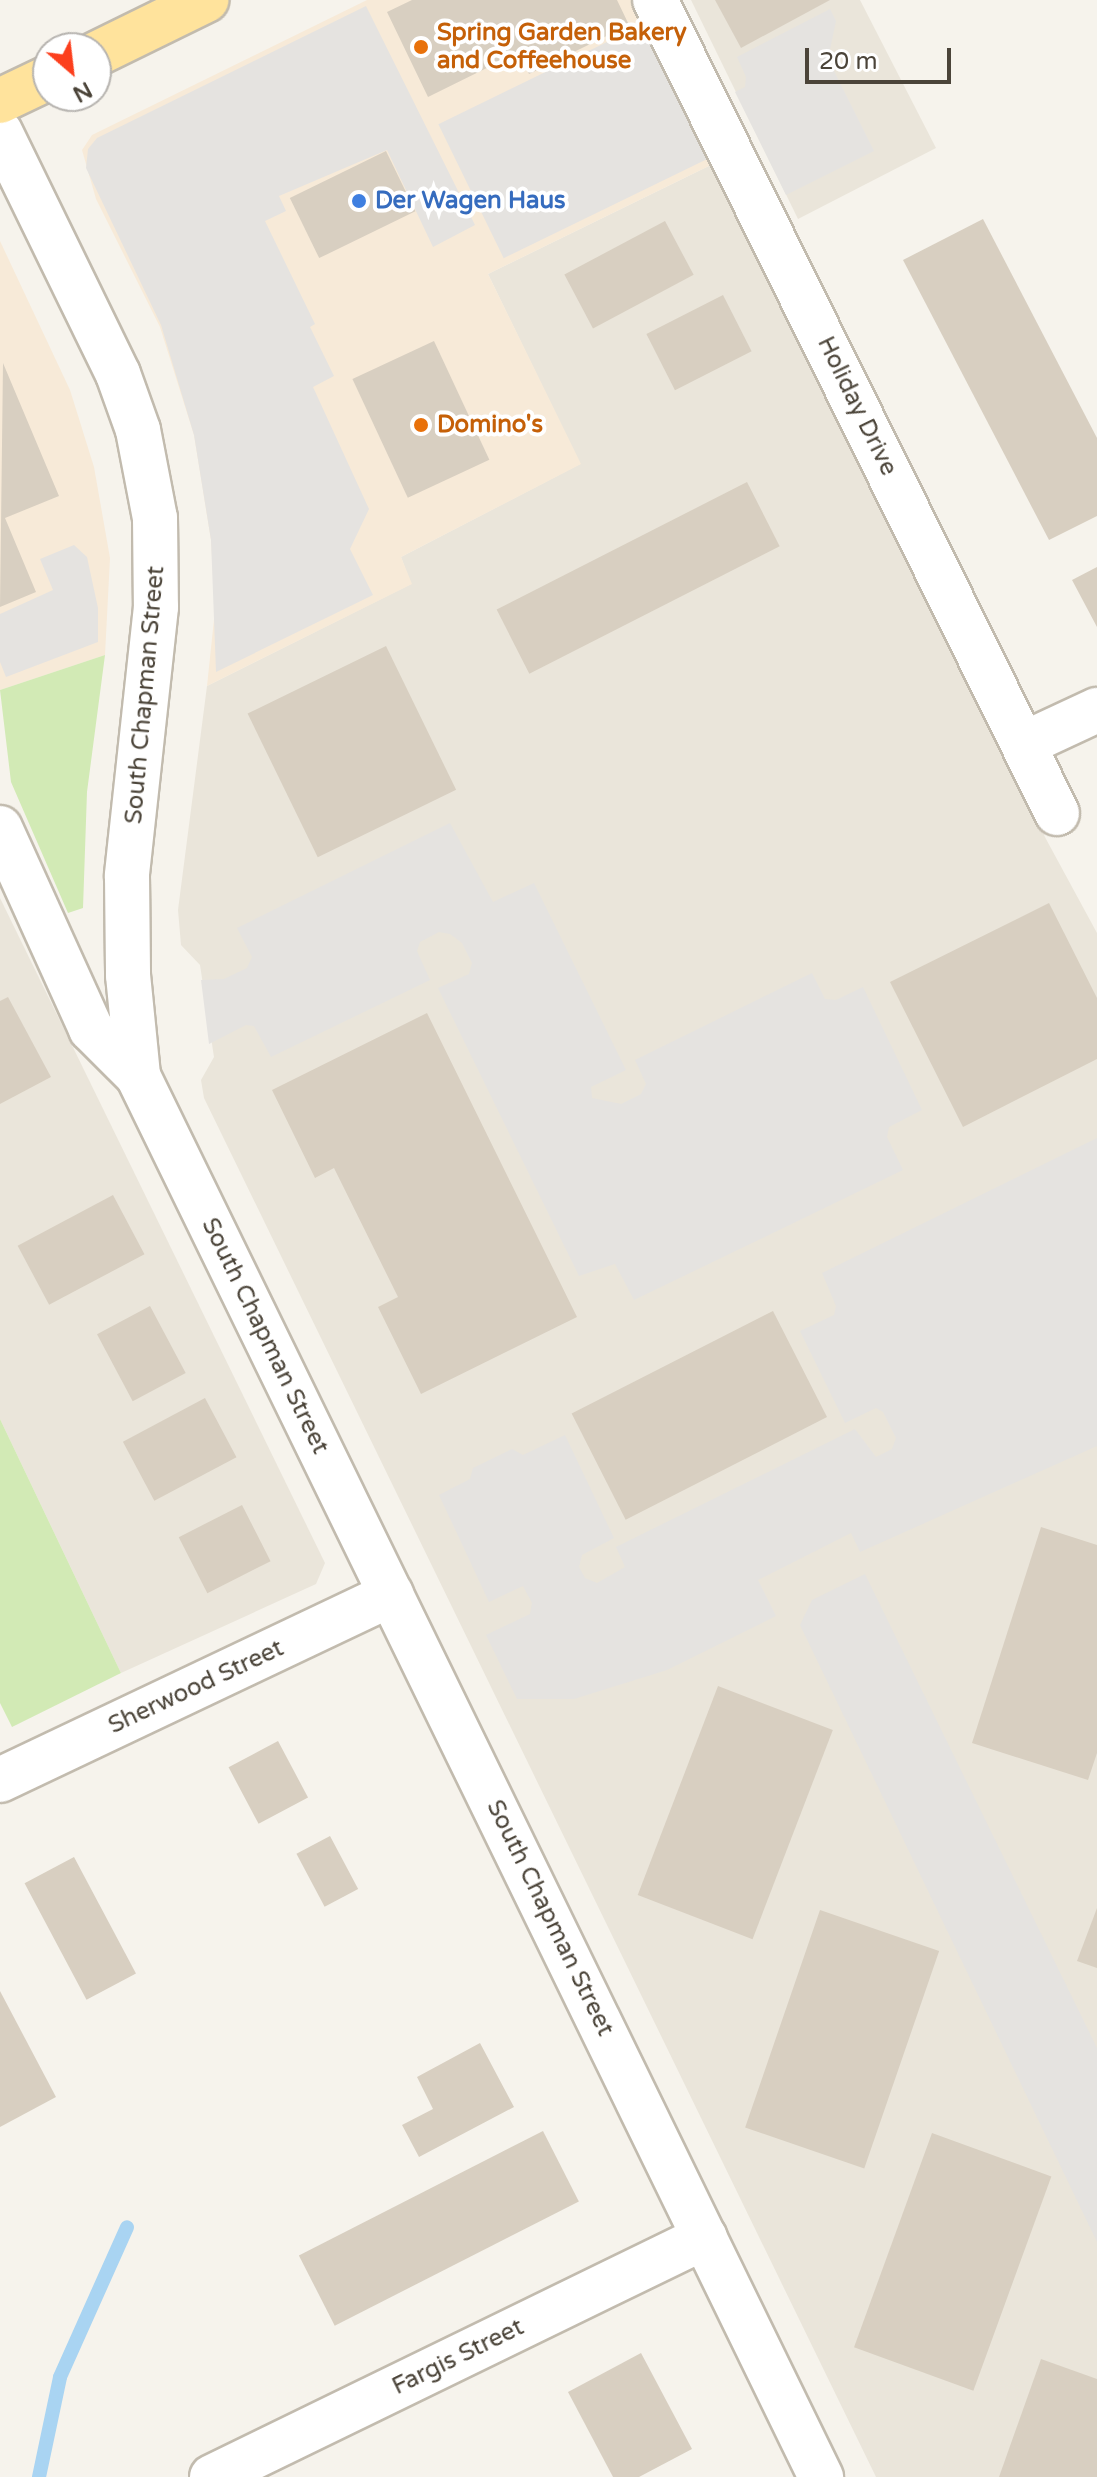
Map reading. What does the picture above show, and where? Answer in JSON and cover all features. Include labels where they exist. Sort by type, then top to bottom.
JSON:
[{"type":"main road","points":[[112,46],[206,0]]},
{"type":"main road","points":[[0,101],[32,86]]},
{"type":"street","name":"Holiday Drive","points":[[655,0],[1057,813]]},
{"type":"street","name":"South Chapman Street","points":[[0,132],[118,374],[138,430],[155,518],[156,607],[127,876],[128,975],[138,1076],[821,2477]]},
{"type":"street","points":[[1024,744],[1097,710]]},
{"type":"street","points":[[0,828],[91,1029],[138,1076]]},
{"type":"street","name":"Sherwood Street","points":[[0,1780],[391,1594]]},
{"type":"street","name":"Fargis Street","points":[[212,2477],[705,2237]]},
{"type":"shaded area","points":[[367,0],[635,0],[717,162],[488,274],[581,464],[401,557],[412,584],[207,686],[215,610],[211,540],[194,435],[160,327],[96,199],[82,150],[92,135]]},
{"type":"shaded area","points":[[691,0],[860,0],[936,148],[798,219]]},
{"type":"shaded area","points":[[366,6],[475,225],[433,247],[387,150],[279,196],[286,211],[265,221],[315,324],[310,327],[334,376],[313,387],[369,509],[350,549],[373,595],[216,672],[211,540],[194,435],[161,325],[86,168],[88,149],[97,138]]},
{"type":"shaded area","points":[[830,9],[836,21],[828,59],[874,151],[786,195],[735,92],[745,87],[746,77],[737,57]]},
{"type":"shaded area","points":[[646,23],[711,157],[504,258],[438,124]]},
{"type":"shaded area","points":[[717,162],[1046,839],[1097,933],[1097,2477],[876,2477],[204,1098],[201,1080],[214,1057],[200,965],[181,945],[178,910],[207,686],[411,584],[401,557],[580,464],[488,274]]},
{"type":"shaded area","points":[[0,241],[70,390],[94,467],[110,558],[105,655],[0,690]]},
{"type":"shaded area","points":[[74,545],[87,557],[98,608],[98,642],[6,677],[0,662],[0,614],[53,590],[40,559]]},
{"type":"shaded area","points":[[450,823],[493,902],[534,883],[626,1070],[591,1087],[592,1098],[621,1104],[641,1094],[646,1084],[635,1060],[812,973],[825,999],[836,1000],[863,987],[922,1110],[889,1127],[887,1137],[903,1170],[634,1300],[615,1264],[579,1276],[438,988],[469,974],[472,963],[462,943],[450,934],[439,932],[420,942],[417,951],[430,980],[271,1057],[254,1026],[246,1025],[209,1044],[201,980],[224,979],[247,968],[252,957],[237,928]]},
{"type":"shaded area","points":[[0,898],[325,1563],[316,1584],[121,1673],[0,1419]]},
{"type":"shaded area","points":[[1097,1138],[1097,1446],[860,1552],[851,1533],[758,1580],[776,1616],[667,1670],[574,1699],[517,1699],[486,1635],[530,1614],[532,1603],[523,1586],[489,1602],[439,1495],[470,1479],[473,1468],[512,1449],[523,1455],[565,1435],[614,1538],[582,1555],[579,1567],[585,1578],[597,1583],[625,1567],[616,1547],[855,1429],[876,1457],[892,1449],[896,1438],[883,1412],[876,1408],[845,1423],[800,1331],[834,1315],[836,1306],[822,1273]]},
{"type":"shaded area","points":[[865,1574],[1097,2048],[1097,2242],[800,1625],[812,1600]]},
{"type":"green space","points":[[105,655],[87,792],[83,908],[68,913],[11,782],[0,690]]},
{"type":"green space","points":[[0,1419],[121,1673],[12,1727],[0,1703]]},
{"type":"building","points":[[412,0],[617,0],[629,25],[529,74],[519,52],[428,97],[387,12]]},
{"type":"building","points":[[715,0],[830,0],[741,48]]},
{"type":"building","points":[[386,151],[415,211],[319,258],[290,198]]},
{"type":"building","points":[[983,219],[1097,438],[1097,516],[1049,540],[903,260]]},
{"type":"building","points":[[665,221],[694,275],[593,328],[564,275]]},
{"type":"building","points":[[723,295],[752,351],[675,390],[646,334]]},
{"type":"building","points":[[434,341],[489,460],[408,498],[352,379]]},
{"type":"building","points":[[3,363],[59,496],[5,518],[36,592],[0,607]]},
{"type":"building","points":[[747,482],[780,546],[529,674],[497,610]]},
{"type":"building","points":[[1097,567],[1097,627],[1072,580]]},
{"type":"building","points":[[386,646],[456,790],[318,857],[248,714]]},
{"type":"building","points":[[1049,903],[1097,998],[1097,1059],[963,1127],[890,982]]},
{"type":"building","points":[[8,997],[51,1077],[0,1104],[0,1001]]},
{"type":"building","points":[[427,1013],[577,1317],[421,1394],[378,1307],[398,1297],[334,1168],[315,1178],[272,1090]]},
{"type":"building","points":[[113,1195],[144,1254],[49,1305],[18,1246]]},
{"type":"building","points":[[150,1306],[186,1373],[133,1401],[97,1334]]},
{"type":"building","points":[[773,1311],[827,1417],[626,1520],[572,1414]]},
{"type":"building","points":[[205,1398],[236,1457],[154,1501],[123,1442]]},
{"type":"building","points":[[242,1505],[271,1561],[207,1593],[179,1537]]},
{"type":"building","points":[[1041,1527],[1097,1545],[1097,1753],[1088,1780],[972,1743]]},
{"type":"building","points":[[718,1686],[833,1730],[753,1939],[638,1895]]},
{"type":"building","points":[[278,1741],[308,1798],[259,1824],[229,1767]]},
{"type":"building","points":[[330,1836],[358,1889],[325,1907],[296,1854]]},
{"type":"building","points":[[74,1857],[136,1974],[87,2000],[25,1883]]},
{"type":"building","points":[[1097,1908],[1097,1968],[1077,1961]]},
{"type":"building","points":[[820,1910],[939,1951],[864,2168],[745,2127]]},
{"type":"building","points":[[0,1991],[56,2097],[0,2127]]},
{"type":"building","points":[[480,2043],[514,2107],[419,2157],[402,2125],[433,2109],[417,2077]]},
{"type":"building","points":[[543,2131],[579,2201],[335,2326],[299,2255]]},
{"type":"building","points":[[932,2133],[1051,2176],[973,2391],[854,2347]]},
{"type":"building","points":[[641,2353],[692,2449],[639,2477],[613,2477],[568,2392]]},
{"type":"building","points":[[1041,2359],[1097,2379],[1097,2477],[999,2477]]},
{"type":"waterway","points":[[39,2477],[60,2377],[127,2227]]},
{"type":"place","name":"Spring Garden Bakery and Coffeehouse","points":[[421,47]]},
{"type":"place","name":"Der Wagen Haus","points":[[359,201]]},
{"type":"place","name":"Domino's","points":[[421,425]]}]
